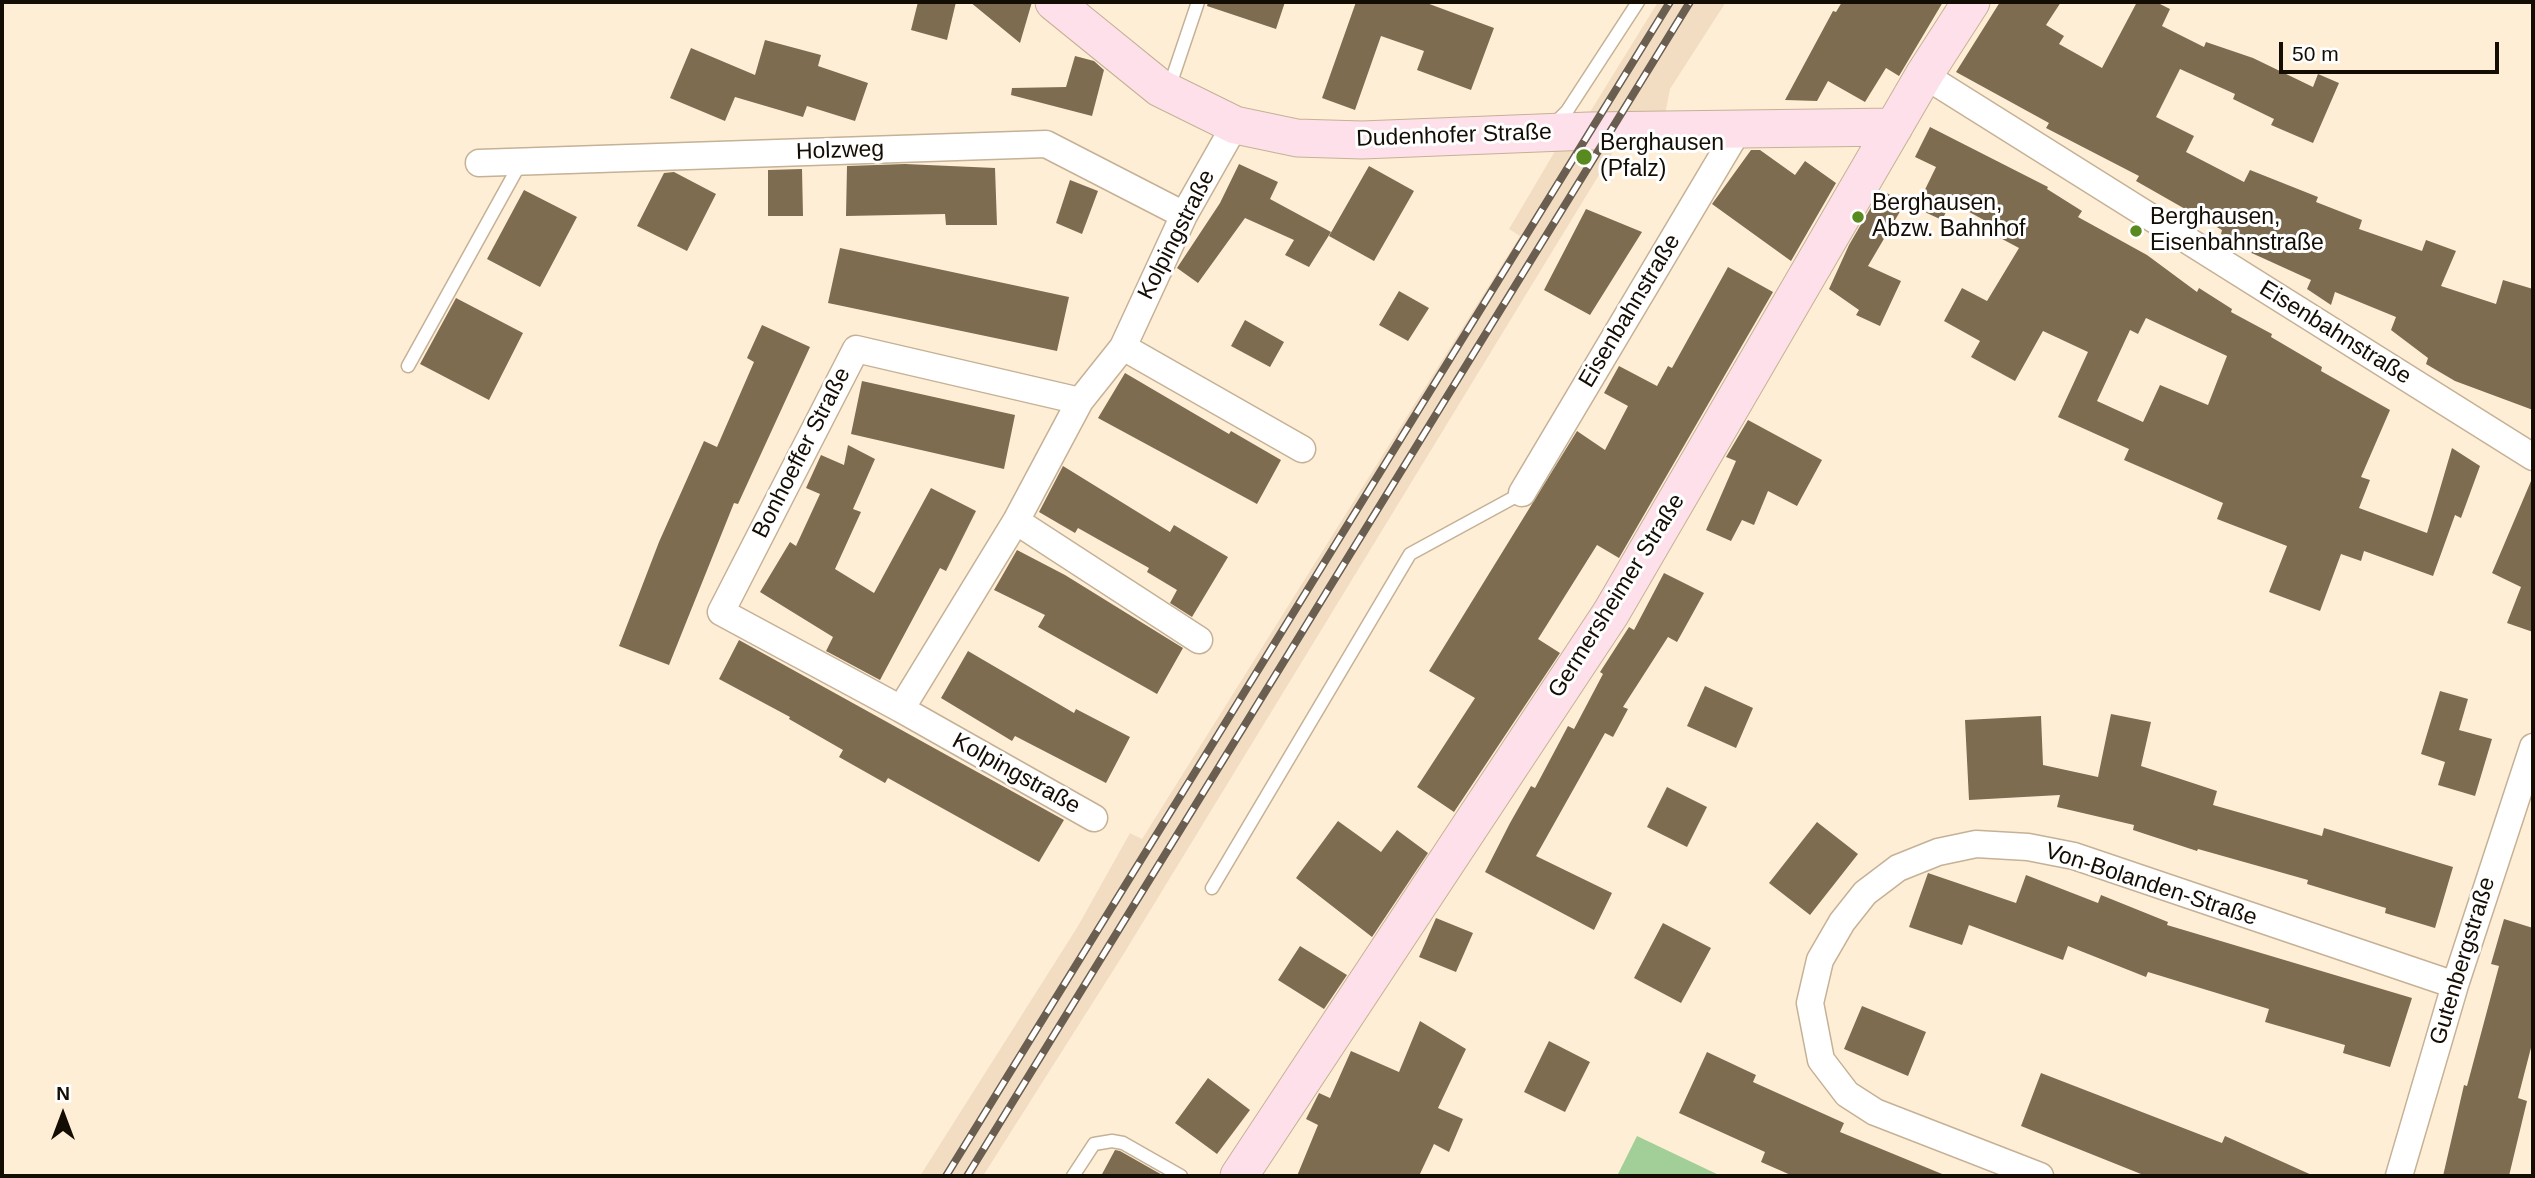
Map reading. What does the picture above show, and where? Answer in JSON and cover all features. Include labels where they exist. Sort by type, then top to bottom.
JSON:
[{"type":"main road","name":"Dudenhofer Straße","points":[[1054,2],[1103,44],[1167,92],[1235,125],[1297,138],[1362,140],[1546,133],[1894,127]]},
{"type":"main road","name":"Germersheimer Straße","points":[[1239,1176],[1611,614],[1924,75],[1972,2]]},
{"type":"street","name":"Eisenbahnstraße","points":[[1924,75],[2533,457]]},
{"type":"street","name":"Kolpingstraße","points":[[901,709],[1016,521],[1080,401],[1123,347],[1184,215],[1235,125]]},
{"type":"street","name":"Eisenbahnstraße","points":[[1522,493],[1738,130]]},
{"type":"street","name":"Holzweg","points":[[479,163],[1046,144],[1184,215]]},
{"type":"street","points":[[1123,347],[1302,449]]},
{"type":"street","name":"Bonhoeffer Straße","points":[[720,612],[856,349],[1080,401]]},
{"type":"street","points":[[1016,521],[1199,640]]},
{"type":"street","name":"Kolpingstraße","points":[[720,612],[901,709],[1094,818]]},
{"type":"street","name":"Gutenbergstraße","points":[[2399,1176],[2455,985],[2521,815],[2533,747]]},
{"type":"street","name":"Von-Bolanden-Straße","points":[[2040,1176],[1875,1112],[1847,1094],[1821,1060],[1810,1003],[1820,960],[1842,922],[1865,892],[1898,868],[1938,852],[1976,844],[2028,846],[2074,856],[2455,985]]},
{"type":"lane","points":[[1167,92],[1198,2]]},
{"type":"lane","points":[[1546,133],[1567,111],[1638,2]]},
{"type":"lane","points":[[408,366],[521,162]]},
{"type":"lane","points":[[1212,888],[1410,554],[1522,493]]},
{"type":"lane","points":[[1073,1176],[1094,1144],[1112,1141],[1123,1143],[1181,1176]]},
{"type":"shaded area","points":[[1658,2],[1726,2],[1670,89],[1665,115],[1590,112]]},
{"type":"shaded area","points":[[1558,146],[1616,147],[1123,955],[983,1176],[920,1176],[1078,926],[1130,833],[1142,839],[1520,236],[1509,229]]},
{"type":"green space","points":[[1637,1136],[1721,1176],[1617,1176]]},
{"type":"building","points":[[918,2],[956,2],[947,40],[911,30]]},
{"type":"building","points":[[970,2],[1032,2],[1020,43]]},
{"type":"building","points":[[1208,2],[1285,2],[1276,29],[1207,6]]},
{"type":"building","points":[[1356,2],[1424,2],[1494,28],[1471,90],[1417,70],[1424,51],[1381,36],[1355,110],[1322,98]]},
{"type":"building","points":[[1842,2],[1943,2],[1899,76],[1886,68],[1865,102],[1828,81],[1817,101],[1785,100],[1833,11],[1836,12]]},
{"type":"building","points":[[2000,2],[2061,2],[2046,25],[2064,36],[2059,44],[2102,68],[2137,2],[2156,2],[2170,9],[2162,26],[2204,47],[2206,42],[2253,58],[2313,87],[2318,74],[2339,83],[2313,143],[2271,125],[2274,119],[2233,99],[2235,94],[2180,69],[2156,117],[2194,136],[2186,152],[2244,182],[2250,170],[2318,197],[2316,202],[2362,220],[2359,229],[2422,251],[2426,240],[2456,251],[2441,286],[2496,304],[2503,280],[2533,289],[2533,410],[2455,381],[2426,364],[2428,358],[2391,330],[2396,317],[2335,292],[2331,305],[2307,289],[2311,280],[2234,245],[2236,241],[2221,234],[2222,230],[2136,181],[2139,176],[2046,128],[2049,123],[1956,72]]},
{"type":"building","points":[[765,40],[821,55],[818,66],[868,83],[855,121],[807,106],[803,117],[735,97],[725,121],[670,98],[691,48],[755,75]]},
{"type":"building","points":[[1075,56],[1094,61],[1104,70],[1092,116],[1011,95],[1012,88],[1066,87]]},
{"type":"building","points":[[1930,127],[2048,187],[2047,189],[2082,211],[2078,217],[2147,255],[2197,292],[2199,288],[2232,309],[2231,312],[2272,334],[2271,337],[2322,367],[2321,371],[2390,410],[2361,477],[2370,480],[2359,508],[2427,533],[2452,448],[2480,466],[2461,518],[2455,515],[2433,576],[2364,551],[2361,561],[2341,554],[2320,611],[2269,592],[2287,546],[2217,519],[2223,503],[2124,460],[2129,449],[2058,417],[2088,352],[2043,331],[2015,381],[1971,357],[1980,341],[1944,321],[1962,288],[1987,301],[2019,248],[1989,232],[1993,225],[1951,202],[1942,220],[1916,208],[1936,167],[1915,157]],"holes":[[[2146,318],[2227,356],[2208,405],[2160,385],[2143,422],[2097,401],[2130,330],[2138,334]]]},
{"type":"building","points":[[1751,150],[1760,150],[1795,175],[1805,161],[1836,183],[1791,261],[1712,204]]},
{"type":"building","points":[[905,164],[995,168],[997,225],[946,225],[945,214],[846,216],[847,166]]},
{"type":"building","points":[[1239,164],[1278,182],[1270,199],[1331,232],[1309,267],[1285,255],[1294,240],[1245,218],[1198,283],[1177,268],[1220,203]]},
{"type":"building","points":[[1369,166],[1414,191],[1374,261],[1329,236]]},
{"type":"building","points":[[802,169],[803,216],[768,216],[768,170]]},
{"type":"building","points":[[674,172],[716,194],[687,251],[637,226],[664,173]]},
{"type":"building","points":[[1070,180],[1098,191],[1082,234],[1056,223]]},
{"type":"building","points":[[524,190],[577,217],[540,287],[487,259]]},
{"type":"building","points":[[1881,190],[1905,203],[1868,266],[1901,281],[1880,326],[1856,315],[1859,310],[1829,289],[1849,245]]},
{"type":"building","points":[[1586,209],[1642,232],[1590,315],[1544,290]]},
{"type":"building","points":[[840,248],[1069,297],[1057,351],[828,303]]},
{"type":"building","points":[[1728,267],[1773,292],[1619,558],[1597,545],[1538,639],[1560,653],[1454,812],[1417,787],[1475,698],[1429,671],[1577,431],[1605,450],[1628,406],[1604,393],[1619,366],[1657,386],[1668,366],[1672,368]]},
{"type":"building","points":[[1399,291],[1429,308],[1408,341],[1379,325]]},
{"type":"building","points":[[456,298],[523,333],[489,400],[420,364]]},
{"type":"building","points":[[1245,320],[1284,342],[1270,367],[1231,346]]},
{"type":"building","points":[[762,325],[810,347],[738,504],[734,503],[669,665],[619,646],[659,542],[704,441],[717,447],[754,362],[747,358]]},
{"type":"building","points":[[1125,373],[1229,434],[1231,431],[1281,460],[1257,504],[1098,418]]},
{"type":"building","points":[[862,381],[1015,415],[1004,469],[851,434]]},
{"type":"building","points":[[1748,420],[1822,460],[1797,506],[1768,491],[1754,525],[1742,520],[1731,541],[1706,530],[1736,461],[1726,457]]},
{"type":"building","points":[[848,445],[875,459],[853,509],[861,512],[835,569],[874,593],[931,488],[976,511],[946,571],[940,568],[880,680],[826,651],[833,637],[760,592],[790,542],[796,546],[820,494],[806,488],[821,455],[844,465]]},
{"type":"building","points":[[1063,466],[1170,532],[1174,525],[1228,557],[1192,617],[1170,603],[1177,590],[1147,572],[1149,568],[1078,528],[1075,533],[1039,512]]},
{"type":"building","points":[[2531,481],[2533,632],[2507,623],[2521,587],[2492,573]]},
{"type":"building","points":[[1017,550],[1065,575],[1183,648],[1157,694],[1038,627],[1045,615],[994,590]]},
{"type":"building","points":[[1664,573],[1704,593],[1677,642],[1668,637],[1623,707],[1628,709],[1613,737],[1605,733],[1536,856],[1612,893],[1594,930],[1485,872],[1531,786],[1535,788],[1568,726],[1574,729],[1603,674],[1600,672],[1629,627],[1634,630]]},
{"type":"building","points":[[739,640],[1064,820],[1039,862],[888,778],[885,783],[839,757],[843,750],[789,719],[790,717],[719,679]]},
{"type":"building","points":[[968,651],[1074,713],[1076,709],[1130,737],[1106,783],[1015,736],[1012,741],[941,698]]},
{"type":"building","points":[[1705,686],[1753,708],[1736,748],[1687,726]]},
{"type":"building","points":[[2440,691],[2468,699],[2459,730],[2492,739],[2475,796],[2438,785],[2445,762],[2421,754]]},
{"type":"building","points":[[2111,714],[2151,722],[2141,766],[2217,791],[2213,805],[2322,836],[2324,828],[2453,867],[2435,928],[2385,913],[2386,908],[2307,884],[2308,880],[2198,849],[2197,851],[2133,830],[2134,825],[2057,807],[2060,795],[1969,800],[1965,720],[2041,716],[2043,765],[2098,777]]},
{"type":"building","points":[[1667,787],[1707,807],[1687,847],[1647,827]]},
{"type":"building","points":[[1338,821],[1381,852],[1397,830],[1428,853],[1372,937],[1296,878]]},
{"type":"building","points":[[1817,822],[1858,854],[1810,915],[1769,883]]},
{"type":"building","points":[[1928,873],[2016,903],[2026,875],[2098,903],[2101,895],[2168,922],[2167,925],[2412,998],[2390,1067],[2343,1053],[2345,1045],[2265,1022],[2269,1009],[2148,972],[2146,977],[2068,946],[2063,960],[1969,925],[1962,945],[1909,927]]},
{"type":"building","points":[[1436,918],[1473,933],[1456,972],[1419,957]]},
{"type":"building","points":[[2504,919],[2533,928],[2533,1040],[2518,1098],[2527,1101],[2509,1176],[2443,1176],[2464,1085],[2467,1086],[2499,966],[2491,964]]},
{"type":"building","points":[[1663,923],[1711,948],[1681,1003],[1634,978]]},
{"type":"building","points":[[1300,946],[1347,975],[1324,1009],[1278,980]]},
{"type":"building","points":[[1862,1006],[1926,1032],[1908,1076],[1844,1049]]},
{"type":"building","points":[[1420,1021],[1466,1049],[1438,1108],[1463,1119],[1449,1152],[1434,1144],[1419,1176],[1297,1176],[1318,1125],[1306,1119],[1319,1093],[1330,1098],[1351,1051],[1399,1072]]},
{"type":"building","points":[[1549,1041],[1590,1062],[1565,1112],[1524,1092]]},
{"type":"building","points":[[1707,1052],[1756,1075],[1753,1082],[1844,1123],[1840,1132],[1947,1176],[1793,1176],[1761,1162],[1765,1152],[1679,1113]]},
{"type":"building","points":[[2041,1073],[2222,1143],[2225,1136],[2314,1176],[2146,1176],[2021,1126]]},
{"type":"building","points":[[1208,1078],[1250,1110],[1217,1154],[1175,1123]]},
{"type":"building","points":[[1115,1150],[1120,1151],[1164,1176],[1101,1176]]},
{"type":"railway","points":[[946,1176],[1670,2]]},
{"type":"railway","points":[[967,1176],[1690,2]]},
{"type":"place","name":"Berghausen (Pfalz)","points":[[1584,157]]},
{"type":"place","name":"Berghausen, Abzw. Bahnhof","points":[[1858,217]]},
{"type":"place","name":"Berghausen, Eisenbahnstraße","points":[[2136,231]]}]
